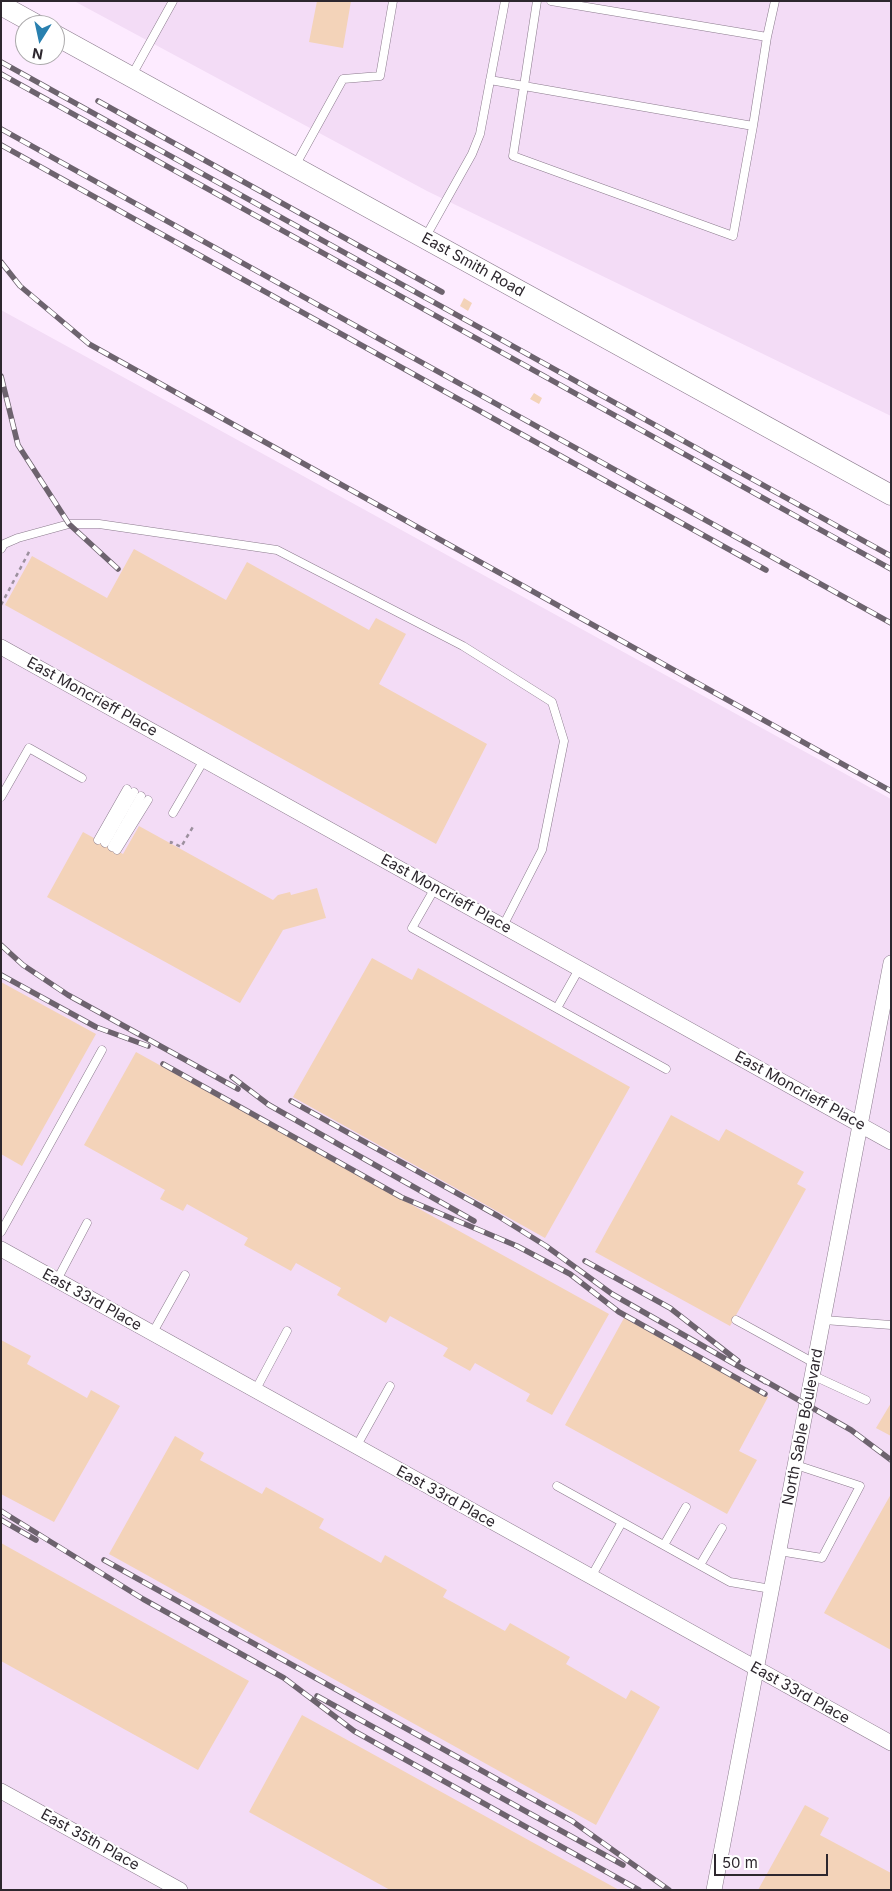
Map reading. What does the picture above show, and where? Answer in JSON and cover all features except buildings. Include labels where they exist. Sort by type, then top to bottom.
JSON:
[{"type":"street","points":[[1,5],[19,15]]},
{"type":"street","name":"East Smith Road","points":[[65,41],[891,495]]},
{"type":"street","name":"East Moncrieff Place","points":[[1,647],[891,1142]]},
{"type":"street","name":"North Sable Boulevard","points":[[714,1890],[755,1667],[815,1370],[891,963]]},
{"type":"street","name":"East 33rd Place","points":[[1,1250],[891,1743]]},
{"type":"street","name":"East 35th Place","points":[[1,1791],[180,1890]]},
{"type":"lane","points":[[131,77],[174,1]]},
{"type":"lane","points":[[295,166],[343,79],[380,76],[393,1]]},
{"type":"lane","points":[[425,238],[472,154],[486,108],[505,1]]},
{"type":"lane","points":[[537,1],[513,156],[733,236],[774,1]]},
{"type":"lane","points":[[551,1],[585,4],[767,37]]},
{"type":"lane","points":[[490,80],[752,126]]},
{"type":"lane","points":[[1,549],[4,544],[18,538],[69,524],[99,524],[277,550],[463,646],[552,702],[564,741],[542,850],[502,926]]},
{"type":"lane","points":[[1,796],[30,748],[82,778]]},
{"type":"lane","points":[[173,814],[204,760]]},
{"type":"lane","points":[[137,794],[108,845],[137,794]]},
{"type":"lane","points":[[435,888],[412,928],[666,1069]]},
{"type":"lane","points":[[557,1008],[579,969]]},
{"type":"lane","points":[[1,1232],[102,1050]]},
{"type":"lane","points":[[56,1280],[87,1223]]},
{"type":"lane","points":[[152,1334],[185,1275]]},
{"type":"lane","points":[[736,1320],[866,1400]]},
{"type":"lane","points":[[824,1320],[890,1325]]},
{"type":"lane","points":[[255,1390],[287,1330]]},
{"type":"lane","points":[[356,1446],[390,1386]]},
{"type":"lane","points":[[779,1551],[822,1558],[860,1486],[796,1465]]},
{"type":"lane","points":[[557,1486],[730,1582],[771,1589]]},
{"type":"lane","points":[[664,1545],[686,1507]]},
{"type":"lane","points":[[591,1578],[622,1522]]},
{"type":"lane","points":[[700,1566],[722,1528]]},
{"type":"path","points":[[1,605],[30,550]]},
{"type":"path","points":[[170,844],[171,842],[181,848],[194,824]]},
{"type":"shaded area","points":[[74,1],[891,1],[891,416],[427,191]]},
{"type":"shaded area","points":[[1,310],[891,799],[891,1890],[1,1890]]},
{"type":"railway","points":[[1,62],[891,556]]},
{"type":"railway","points":[[1,74],[891,569]]},
{"type":"railway","points":[[98,101],[442,292]]},
{"type":"railway","points":[[1,129],[891,623]]},
{"type":"railway","points":[[1,145],[766,570]]},
{"type":"railway","points":[[1,262],[20,286],[89,344],[891,791]]},
{"type":"railway","points":[[1,376],[18,445],[69,524],[118,569]]},
{"type":"railway","points":[[1,945],[23,965],[68,995],[238,1089]]},
{"type":"railway","points":[[1,975],[96,1027],[148,1046]]},
{"type":"railway","points":[[163,1064],[401,1197],[517,1246],[570,1274],[619,1312],[765,1394]]},
{"type":"railway","points":[[232,1077],[269,1105],[474,1221]]},
{"type":"railway","points":[[291,1101],[498,1216],[546,1246],[612,1294],[766,1382]]},
{"type":"railway","points":[[585,1261],[670,1308],[738,1361]]},
{"type":"railway","points":[[760,1378],[851,1430],[891,1460]]},
{"type":"railway","points":[[1,1511],[143,1599],[284,1678],[354,1731],[639,1890]]},
{"type":"railway","points":[[1,1520],[36,1540]]},
{"type":"railway","points":[[104,1560],[572,1821],[669,1890]]},
{"type":"railway","points":[[317,1696],[623,1865]]}]
